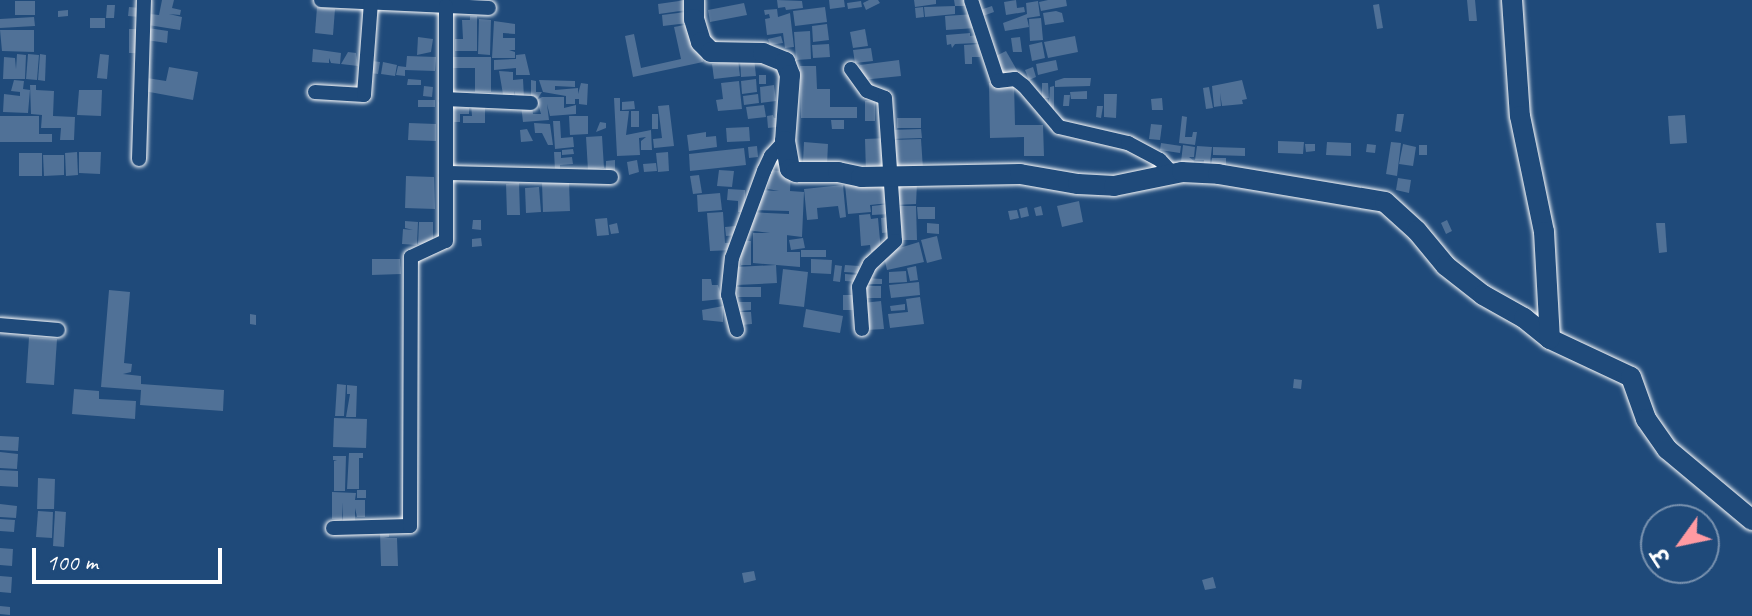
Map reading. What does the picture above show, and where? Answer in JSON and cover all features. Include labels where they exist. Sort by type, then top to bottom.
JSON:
[{"type":"street","points":[[139,159],[144,0]]},
{"type":"street","points":[[321,0],[416,2],[489,8]]},
{"type":"street","points":[[694,0],[694,19],[701,42],[711,52],[763,53],[785,62],[790,75],[785,141],[790,169],[796,172],[891,177],[1020,174],[1078,184],[1114,186],[1172,173],[1218,174],[1385,202],[1417,231],[1446,266],[1550,339],[1631,377],[1646,419],[1667,449],[1752,520]]},
{"type":"street","points":[[971,0],[998,81],[1015,79],[1059,127],[1128,143],[1160,160],[1172,173]]},
{"type":"street","points":[[1512,0],[1520,116],[1544,232],[1550,339]]},
{"type":"street","points":[[315,92],[364,95],[371,2]]},
{"type":"street","points":[[333,528],[410,526],[411,257],[446,241],[446,6]]},
{"type":"street","points":[[851,69],[867,91],[885,98],[895,241],[870,264],[859,287],[862,329]]},
{"type":"street","points":[[446,99],[531,103]]},
{"type":"street","points":[[737,330],[728,295],[732,258],[764,171],[771,156],[785,141]]},
{"type":"street","points":[[446,173],[611,177]]},
{"type":"street","points":[[0,325],[58,330]]},
{"type":"building","points":[[162,0],[174,0],[172,8],[181,10],[180,15],[169,14],[182,17],[180,30],[148,25],[150,14],[159,15]]},
{"type":"building","points":[[686,0],[687,10],[659,14],[658,4]]},
{"type":"building","points":[[777,0],[802,1],[803,8],[778,8]]},
{"type":"building","points":[[829,0],[844,0],[845,7],[830,9]]},
{"type":"building","points":[[869,0],[880,3],[866,10],[863,3]]},
{"type":"building","points":[[914,0],[936,0],[936,4],[915,7]]},
{"type":"building","points":[[954,0],[967,0],[968,6],[955,6]]},
{"type":"building","points":[[1016,0],[1017,8],[1024,7],[1025,12],[1006,15],[1004,2]]},
{"type":"building","points":[[1066,0],[1067,6],[1041,11],[1039,2]]},
{"type":"building","points":[[1467,0],[1475,0],[1477,21],[1469,21]]},
{"type":"building","points":[[15,1],[35,1],[35,15],[15,15]]},
{"type":"building","points":[[861,1],[862,7],[848,9],[847,3]]},
{"type":"building","points":[[1038,1],[1040,16],[1027,18],[1029,27],[1005,31],[1003,23],[1027,14],[1026,3]]},
{"type":"building","points":[[744,3],[747,15],[710,22],[708,10]]},
{"type":"building","points":[[1379,4],[1383,28],[1377,29],[1373,5]]},
{"type":"building","points":[[107,5],[115,5],[114,18],[106,18]]},
{"type":"building","points":[[955,6],[955,14],[925,17],[924,7]]},
{"type":"building","points":[[992,6],[994,12],[980,17],[977,11]]},
{"type":"building","points":[[129,7],[140,8],[140,17],[128,16]]},
{"type":"building","points":[[317,7],[335,9],[333,35],[315,33]]},
{"type":"building","points":[[825,7],[827,22],[795,26],[793,11]]},
{"type":"building","points":[[923,7],[924,17],[916,18],[915,8]]},
{"type":"building","points":[[777,9],[778,17],[790,13],[794,47],[785,48],[783,33],[767,35],[765,19],[770,18],[764,10]]},
{"type":"building","points":[[68,10],[68,16],[58,17],[58,11]]},
{"type":"building","points":[[686,12],[688,23],[663,26],[662,15]]},
{"type":"building","points":[[1043,13],[1062,13],[1064,22],[1045,25]]},
{"type":"building","points":[[975,14],[976,28],[946,30],[945,16]]},
{"type":"building","points":[[470,16],[477,16],[477,51],[455,51],[455,39],[463,39],[462,20],[470,20]]},
{"type":"building","points":[[34,17],[35,26],[0,28],[0,19]]},
{"type":"building","points":[[90,18],[105,18],[105,28],[90,28]]},
{"type":"building","points":[[1041,18],[1043,40],[1030,41],[1029,19]]},
{"type":"building","points":[[479,19],[491,20],[490,55],[478,54]]},
{"type":"building","points":[[494,21],[515,24],[515,34],[503,33],[503,38],[515,38],[515,50],[509,50],[515,52],[515,58],[492,58]]},
{"type":"building","points":[[695,23],[703,62],[633,77],[625,36],[634,34],[641,68],[681,59],[674,27]]},
{"type":"building","points":[[827,24],[829,40],[813,42],[812,26]]},
{"type":"building","points":[[148,28],[168,31],[167,43],[146,40]]},
{"type":"building","points":[[129,29],[141,29],[139,53],[129,53]]},
{"type":"building","points":[[865,29],[868,46],[853,48],[850,32]]},
{"type":"building","points":[[0,30],[34,30],[34,52],[2,51]]},
{"type":"building","points":[[810,31],[811,59],[796,60],[794,32]]},
{"type":"building","points":[[970,33],[970,36],[977,35],[978,43],[955,44],[952,48],[951,44],[947,45],[946,35]]},
{"type":"building","points":[[781,36],[783,43],[770,45],[768,39]]},
{"type":"building","points":[[1075,36],[1078,52],[1048,58],[1044,42]]},
{"type":"building","points":[[418,37],[433,39],[431,52],[417,55]]},
{"type":"building","points":[[1020,37],[1022,52],[1013,52],[1011,38]]},
{"type":"building","points":[[1042,42],[1045,58],[1032,61],[1029,45]]},
{"type":"building","points":[[829,44],[830,57],[813,58],[812,45]]},
{"type":"building","points":[[979,44],[980,57],[972,57],[972,64],[965,64],[964,45]]},
{"type":"building","points":[[871,48],[873,61],[855,63],[853,50]]},
{"type":"building","points":[[313,49],[341,53],[340,64],[331,63],[329,58],[329,63],[312,62]]},
{"type":"building","points":[[1006,51],[1018,72],[1006,79],[992,58]]},
{"type":"building","points":[[348,52],[356,53],[358,66],[341,64]]},
{"type":"building","points":[[17,54],[26,55],[25,79],[3,79],[4,57],[15,58],[16,69]]},
{"type":"building","points":[[28,54],[39,55],[37,80],[26,79]]},
{"type":"building","points":[[40,54],[46,55],[45,81],[38,80]]},
{"type":"building","points":[[100,54],[109,55],[107,79],[97,78]]},
{"type":"building","points":[[525,54],[530,75],[516,75],[516,68],[494,70],[494,60],[516,59],[516,55]]},
{"type":"building","points":[[407,56],[436,57],[435,71],[405,70],[405,76],[396,75],[398,66],[406,67]]},
{"type":"building","points":[[449,57],[491,57],[491,92],[475,92],[475,68],[449,68]]},
{"type":"building","points":[[754,58],[756,76],[741,77],[740,59]]},
{"type":"building","points":[[738,60],[740,76],[714,79],[712,64]]},
{"type":"building","points":[[899,60],[901,76],[862,80],[860,65]]},
{"type":"building","points":[[1056,60],[1058,70],[1038,75],[1036,64]]},
{"type":"building","points":[[372,61],[380,62],[378,74],[371,73]]},
{"type":"building","points":[[383,62],[397,65],[395,76],[381,74]]},
{"type":"building","points":[[800,66],[816,66],[817,89],[830,89],[830,107],[857,107],[857,118],[801,118]]},
{"type":"building","points":[[169,67],[198,72],[193,100],[144,91],[147,78],[166,81]]},
{"type":"building","points":[[1033,67],[1036,77],[1029,80],[1025,70]]},
{"type":"building","points":[[499,71],[513,72],[513,80],[523,79],[524,98],[517,99],[514,91],[514,99],[504,100]]},
{"type":"building","points":[[759,75],[766,75],[766,84],[759,84]]},
{"type":"building","points":[[1091,78],[1090,86],[1055,87],[1055,81]]},
{"type":"building","points":[[408,79],[421,80],[421,85],[407,85]]},
{"type":"building","points":[[756,79],[757,92],[742,94],[741,81]]},
{"type":"building","points":[[14,80],[24,81],[23,89],[30,90],[28,113],[3,112],[4,94],[20,96],[20,92],[11,91]]},
{"type":"building","points":[[531,80],[536,81],[536,92],[542,92],[536,101],[531,101]]},
{"type":"building","points":[[539,80],[575,81],[575,87],[555,86],[555,90],[578,88],[578,94],[581,83],[588,84],[587,105],[579,104],[579,99],[575,99],[575,104],[566,104],[566,96],[543,92]]},
{"type":"building","points":[[1242,80],[1247,99],[1242,100],[1243,104],[1222,106],[1220,93],[1221,106],[1214,107],[1212,86]]},
{"type":"building","points":[[739,81],[742,109],[718,111],[716,100],[723,99],[721,83]]},
{"type":"building","points":[[989,83],[1014,83],[1015,125],[1043,125],[1044,156],[1024,156],[1024,137],[990,138]]},
{"type":"building","points":[[1042,83],[1048,83],[1049,98],[1042,98]]},
{"type":"building","points":[[30,85],[36,85],[36,90],[54,91],[53,116],[75,117],[74,140],[60,140],[61,128],[41,128],[42,115],[31,114]]},
{"type":"building","points":[[774,85],[776,101],[761,103],[760,87]]},
{"type":"building","points":[[424,86],[433,87],[432,97],[423,96]]},
{"type":"building","points":[[1054,86],[1054,113],[1048,113],[1050,87]]},
{"type":"building","points":[[1209,87],[1213,108],[1206,109],[1203,88]]},
{"type":"building","points":[[79,90],[102,90],[101,116],[77,115]]},
{"type":"building","points":[[1087,91],[1087,99],[1071,99],[1070,92]]},
{"type":"building","points":[[758,94],[759,103],[744,105],[743,96]]},
{"type":"building","points":[[1104,94],[1117,94],[1116,118],[1104,117]]},
{"type":"building","points":[[1064,95],[1070,95],[1069,106],[1063,106]]},
{"type":"building","points":[[542,97],[564,97],[564,108],[576,105],[576,114],[550,116],[547,104],[549,120],[523,122],[521,105],[532,104],[533,114],[541,114],[537,100]]},
{"type":"building","points":[[614,98],[620,98],[620,111],[629,111],[626,135],[651,130],[652,150],[641,150],[641,141],[646,137],[639,138],[640,155],[617,156]]},
{"type":"building","points":[[1162,98],[1163,110],[1152,110],[1151,99]]},
{"type":"building","points":[[418,100],[435,100],[435,107],[418,107]]},
{"type":"building","points":[[634,101],[635,109],[622,110],[622,102]]},
{"type":"building","points":[[865,101],[875,101],[875,121],[865,121]]},
{"type":"building","points":[[471,103],[485,104],[485,123],[463,123],[463,116],[472,116]]},
{"type":"building","points":[[669,105],[674,146],[654,148],[653,139],[662,138],[658,106]]},
{"type":"building","points":[[764,105],[766,117],[748,119],[746,107]]},
{"type":"building","points":[[1097,106],[1103,106],[1101,118],[1096,117]]},
{"type":"building","points":[[454,108],[469,108],[469,114],[460,114],[460,122],[454,122]]},
{"type":"building","points":[[631,111],[639,111],[639,127],[631,127]]},
{"type":"building","points":[[652,114],[658,114],[658,129],[652,129]]},
{"type":"building","points":[[1397,114],[1404,114],[1401,132],[1395,131]]},
{"type":"building","points":[[773,115],[774,118],[785,117],[786,126],[768,128],[767,116]]},
{"type":"building","points":[[1685,115],[1687,143],[1670,144],[1668,116]]},
{"type":"building","points":[[0,116],[39,116],[39,134],[52,134],[52,142],[0,142]]},
{"type":"building","points":[[569,116],[588,116],[588,134],[570,135]]},
{"type":"building","points":[[1182,116],[1187,117],[1185,137],[1192,137],[1193,132],[1197,132],[1195,145],[1179,143]]},
{"type":"building","points":[[897,118],[921,118],[921,128],[897,128]]},
{"type":"building","points":[[831,120],[844,120],[844,129],[832,129]]},
{"type":"building","points":[[553,121],[560,121],[561,138],[573,137],[574,147],[555,149]]},
{"type":"building","points":[[600,122],[606,123],[606,128],[596,132]]},
{"type":"building","points":[[409,123],[436,124],[436,141],[408,140]]},
{"type":"building","points":[[534,123],[550,124],[553,145],[548,145],[542,133],[535,133]]},
{"type":"building","points":[[1151,124],[1162,125],[1160,140],[1149,139]]},
{"type":"building","points":[[749,127],[750,141],[727,142],[726,128]]},
{"type":"building","points":[[527,129],[533,141],[521,142],[520,130]]},
{"type":"building","points":[[921,129],[922,138],[891,139],[891,130]]},
{"type":"building","points":[[706,132],[706,137],[716,136],[717,147],[689,151],[687,135]]},
{"type":"building","points":[[602,136],[604,168],[588,170],[586,137]]},
{"type":"building","points":[[887,138],[888,172],[866,173],[865,139]]},
{"type":"building","points":[[921,139],[923,169],[892,170],[891,140]]},
{"type":"building","points":[[1278,141],[1304,142],[1303,154],[1278,153]]},
{"type":"building","points":[[804,142],[828,144],[827,165],[803,163]]},
{"type":"building","points":[[1327,142],[1351,143],[1351,156],[1326,155]]},
{"type":"building","points":[[1391,142],[1401,143],[1397,176],[1386,174]]},
{"type":"building","points":[[1161,143],[1181,146],[1180,153],[1160,150]]},
{"type":"building","points":[[1305,144],[1315,144],[1315,151],[1306,152]]},
{"type":"building","points":[[1367,144],[1376,145],[1375,153],[1366,152]]},
{"type":"building","points":[[1403,144],[1416,147],[1413,166],[1399,164]]},
{"type":"building","points":[[1183,145],[1195,147],[1194,157],[1189,157],[1194,161],[1193,171],[1180,170]]},
{"type":"building","points":[[1419,145],[1427,145],[1427,155],[1419,155]]},
{"type":"building","points":[[757,146],[758,157],[749,158],[748,147]]},
{"type":"building","points":[[1197,146],[1212,147],[1209,171],[1203,170],[1204,160],[1195,160]]},
{"type":"building","points":[[1213,147],[1245,148],[1245,156],[1213,155]]},
{"type":"building","points":[[744,148],[746,165],[690,171],[689,154]]},
{"type":"building","points":[[573,149],[574,154],[562,155],[562,150]]},
{"type":"building","points":[[77,152],[78,175],[66,176],[65,153]]},
{"type":"building","points":[[79,152],[101,152],[100,174],[79,173]]},
{"type":"building","points":[[554,152],[561,152],[561,158],[572,157],[573,164],[560,165],[560,169],[555,170]]},
{"type":"building","points":[[668,152],[669,171],[658,172],[656,153]]},
{"type":"building","points":[[19,153],[42,153],[42,176],[19,176]]},
{"type":"building","points":[[43,155],[64,155],[64,175],[44,176]]},
{"type":"building","points":[[1212,158],[1226,158],[1226,173],[1211,172]]},
{"type":"building","points":[[615,160],[615,173],[606,173],[606,161]]},
{"type":"building","points":[[637,160],[639,172],[629,175],[627,162]]},
{"type":"building","points":[[656,163],[657,171],[644,172],[643,164]]},
{"type":"building","points":[[719,170],[734,171],[732,187],[717,186]]},
{"type":"building","points":[[770,170],[791,172],[790,191],[804,192],[802,237],[747,230],[748,212],[789,214],[789,211],[756,210],[757,190],[779,191],[768,189]]},
{"type":"building","points":[[699,175],[702,193],[693,194],[690,176]]},
{"type":"building","points":[[406,176],[434,177],[435,209],[405,208]]},
{"type":"building","points":[[1398,178],[1411,180],[1409,193],[1396,190]]},
{"type":"building","points":[[569,181],[570,211],[543,212],[542,183]]},
{"type":"building","points":[[886,181],[889,203],[870,205],[871,212],[848,214],[845,185]]},
{"type":"building","points":[[519,183],[520,215],[507,215],[506,184]]},
{"type":"building","points":[[917,183],[916,204],[894,205],[893,184]]},
{"type":"building","points":[[843,185],[846,217],[840,218],[838,206],[817,208],[818,219],[807,220],[804,189]]},
{"type":"building","points":[[539,187],[541,212],[526,213],[525,188]]},
{"type":"building","points":[[728,189],[745,190],[745,212],[738,212],[738,201],[727,200]]},
{"type":"building","points":[[720,193],[722,210],[698,212],[697,195]]},
{"type":"building","points":[[1079,201],[1083,222],[1062,227],[1057,206]]},
{"type":"building","points":[[889,204],[890,214],[872,215],[872,206]]},
{"type":"building","points":[[898,206],[916,206],[917,240],[899,240]]},
{"type":"building","points":[[1041,206],[1043,215],[1036,216],[1034,208]]},
{"type":"building","points":[[917,207],[935,207],[935,219],[918,219]]},
{"type":"building","points":[[1027,207],[1029,216],[1021,218],[1019,209]]},
{"type":"building","points":[[1017,210],[1019,218],[1010,220],[1008,211]]},
{"type":"building","points":[[723,212],[725,243],[732,243],[733,250],[710,251],[707,213]]},
{"type":"building","points":[[870,214],[871,219],[878,218],[881,251],[871,252],[870,245],[861,246],[859,215]]},
{"type":"building","points":[[890,217],[892,232],[882,233],[881,218]]},
{"type":"building","points":[[607,218],[609,235],[597,236],[595,219]]},
{"type":"building","points":[[473,220],[481,220],[481,230],[472,229]]},
{"type":"building","points":[[1447,220],[1452,231],[1446,234],[1441,223]]},
{"type":"building","points":[[405,221],[418,222],[417,245],[402,244],[403,229],[413,230],[405,228]]},
{"type":"building","points":[[419,222],[433,222],[433,244],[418,244]]},
{"type":"building","points":[[617,223],[619,233],[611,234],[609,225]]},
{"type":"building","points":[[927,223],[939,224],[939,234],[927,233]]},
{"type":"building","points":[[1656,223],[1665,223],[1667,252],[1659,253]]},
{"type":"building","points":[[736,226],[737,235],[726,236],[725,227]]},
{"type":"building","points":[[753,233],[787,233],[787,252],[800,252],[800,267],[753,263]]},
{"type":"building","points":[[937,236],[942,259],[927,263],[921,240]]},
{"type":"building","points":[[481,238],[482,246],[472,247],[472,239]]},
{"type":"building","points":[[803,238],[805,248],[791,250],[789,240]]},
{"type":"building","points":[[740,241],[751,241],[751,265],[741,265]]},
{"type":"building","points":[[919,242],[924,262],[887,270],[883,253]]},
{"type":"building","points":[[801,250],[826,250],[826,257],[801,257]]},
{"type":"building","points":[[372,259],[400,259],[401,274],[372,275]]},
{"type":"building","points":[[811,259],[832,260],[831,274],[811,273]]},
{"type":"building","points":[[776,265],[777,283],[737,285],[736,267]]},
{"type":"building","points":[[835,265],[842,266],[840,282],[833,281]]},
{"type":"building","points":[[845,265],[859,266],[859,273],[844,272]]},
{"type":"building","points":[[916,266],[918,280],[910,281],[907,268]]},
{"type":"building","points":[[783,269],[808,272],[804,307],[779,304]]},
{"type":"building","points":[[906,271],[907,282],[889,283],[889,272]]},
{"type":"building","points":[[845,274],[858,275],[858,282],[845,281]]},
{"type":"building","points":[[866,278],[882,279],[882,284],[866,284]]},
{"type":"building","points":[[702,279],[711,279],[712,285],[718,285],[722,299],[702,301]]},
{"type":"building","points":[[919,282],[920,295],[891,298],[889,285]]},
{"type":"building","points":[[865,286],[881,286],[881,298],[865,298]]},
{"type":"building","points":[[737,287],[761,287],[761,297],[738,297]]},
{"type":"building","points":[[109,290],[130,292],[124,363],[132,364],[131,372],[123,374],[141,376],[141,384],[224,390],[223,411],[140,405],[141,390],[101,387]]},
{"type":"building","points":[[843,295],[856,295],[856,310],[843,310]]},
{"type":"building","points":[[920,297],[924,324],[890,328],[888,314],[908,312],[906,299]]},
{"type":"building","points":[[881,301],[884,329],[866,330],[863,303]]},
{"type":"building","points":[[739,302],[751,302],[751,310],[740,311]]},
{"type":"building","points":[[905,304],[905,310],[891,311],[890,306]]},
{"type":"building","points":[[723,306],[723,322],[703,320],[702,310]]},
{"type":"building","points":[[806,309],[843,316],[840,333],[803,327]]},
{"type":"building","points":[[740,312],[751,312],[752,324],[741,325]]},
{"type":"building","points":[[250,314],[256,315],[256,325],[250,324]]},
{"type":"building","points":[[29,337],[57,339],[54,385],[26,383]]},
{"type":"building","points":[[1294,379],[1302,380],[1301,389],[1293,388]]},
{"type":"building","points":[[337,384],[346,385],[344,416],[335,416]]},
{"type":"building","points":[[347,385],[357,386],[356,417],[346,417],[350,394],[347,394]]},
{"type":"building","points":[[74,389],[99,391],[99,399],[136,401],[135,419],[72,414]]},
{"type":"building","points":[[334,418],[367,419],[366,448],[333,447]]},
{"type":"building","points":[[0,436],[19,437],[18,451],[0,450]]},
{"type":"building","points":[[0,452],[18,454],[17,469],[0,468]]},
{"type":"building","points":[[349,453],[363,453],[363,458],[359,458],[359,489],[347,489]]},
{"type":"building","points":[[333,456],[346,456],[345,491],[334,491],[334,461],[337,460],[333,460]]},
{"type":"building","points":[[0,470],[18,471],[18,487],[0,486]]},
{"type":"building","points":[[38,478],[55,479],[54,509],[37,509]]},
{"type":"building","points":[[357,490],[366,490],[366,498],[357,498]]},
{"type":"building","points":[[332,492],[356,493],[355,500],[365,500],[365,517],[357,517],[355,508],[355,521],[343,521],[342,502],[342,520],[332,519]]},
{"type":"building","points":[[0,504],[17,506],[16,518],[0,517]]},
{"type":"building","points":[[38,511],[53,512],[52,538],[36,537]]},
{"type":"building","points":[[55,511],[66,512],[64,547],[53,546]]},
{"type":"building","points":[[0,519],[15,520],[14,532],[0,531]]},
{"type":"building","points":[[380,532],[389,532],[389,537],[384,538],[397,538],[398,566],[381,566]]},
{"type":"building","points":[[0,548],[13,549],[12,566],[0,565]]},
{"type":"building","points":[[754,571],[756,580],[744,583],[742,573]]},
{"type":"building","points":[[0,576],[12,577],[11,593],[0,592]]},
{"type":"building","points":[[1213,577],[1216,588],[1205,590],[1202,580]]},
{"type":"building","points":[[0,606],[10,607],[10,615],[0,614]]}]
